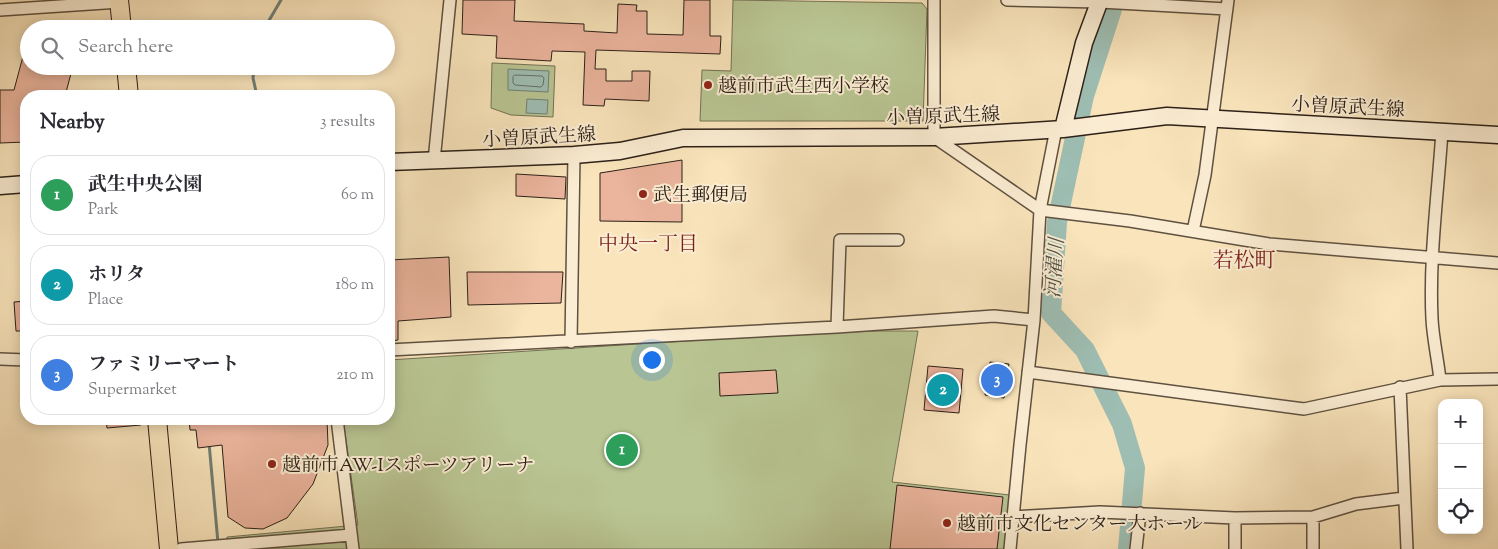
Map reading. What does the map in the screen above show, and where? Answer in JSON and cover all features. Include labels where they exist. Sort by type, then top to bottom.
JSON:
[{"type":"main road","points":[[119,1],[121,20]]},
{"type":"main road","points":[[1066,128],[1070,96],[1084,43],[1100,1]]},
{"type":"main road","points":[[127,75],[128,90]]},
{"type":"main road","name":"小曽原武生線","points":[[395,162],[574,155],[620,151],[683,138],[934,137],[1066,128],[1154,117],[1181,116],[1498,135]]},
{"type":"main road","points":[[0,186],[20,184]]},
{"type":"main road","points":[[158,425],[169,549]]},
{"type":"street","points":[[434,161],[450,0]]},
{"type":"street","points":[[934,0],[934,137],[1040,210],[1194,231],[1268,244],[1498,262]]},
{"type":"street","points":[[1007,0],[1228,5],[1205,175],[1194,231]]},
{"type":"street","points":[[0,10],[119,1]]},
{"type":"street","points":[[1010,549],[1034,320],[1040,210],[1066,128]]},
{"type":"street","points":[[1440,380],[1432,320],[1433,257],[1442,131]]},
{"type":"street","points":[[571,342],[574,155]]},
{"type":"street","points":[[837,327],[840,240],[898,240]]},
{"type":"street","points":[[395,350],[571,342],[994,316],[1034,320]]},
{"type":"street","points":[[0,359],[20,360]]},
{"type":"street","points":[[1028,372],[1304,408],[1440,380],[1498,379]]},
{"type":"street","points":[[1400,387],[1407,549]]},
{"type":"street","points":[[338,425],[353,549]]},
{"type":"street","points":[[1013,517],[1100,512],[1235,518],[1313,517],[1356,504],[1404,498]]},
{"type":"street","points":[[1136,549],[1140,513]]},
{"type":"street","points":[[1313,517],[1313,549]]},
{"type":"street","points":[[1235,518],[1235,549]]},
{"type":"street","points":[[182,549],[351,535]]},
{"type":"green space","points":[[733,0],[922,3],[927,9],[923,121],[700,121],[702,70],[731,71]]},
{"type":"green space","points":[[492,63],[555,66],[553,117],[511,115],[491,108]]},
{"type":"green space","points":[[840,331],[918,331],[892,482],[1010,495],[1005,549],[227,549],[227,537],[358,525],[344,425],[395,425],[395,360]]},
{"type":"water","points":[[508,69],[549,71],[548,92],[508,90]]},
{"type":"water","points":[[527,99],[548,100],[547,114],[526,113]]},
{"type":"building","points":[[463,0],[515,0],[514,21],[584,24],[584,31],[617,33],[618,4],[637,5],[636,11],[647,11],[647,34],[683,35],[684,0],[710,0],[710,36],[721,36],[720,54],[596,50],[595,69],[606,69],[606,81],[632,81],[632,71],[650,71],[649,101],[605,99],[604,106],[583,105],[585,52],[552,51],[551,61],[496,58],[497,36],[462,34]]},
{"type":"building","points":[[20,68],[20,75],[71,75],[67,90],[20,90],[20,142],[0,143],[0,90],[14,90]]},
{"type":"building","points":[[682,160],[682,222],[600,221],[600,173]]},
{"type":"building","points":[[516,174],[566,177],[565,199],[516,196]]},
{"type":"building","points":[[449,257],[451,317],[398,321],[398,340],[395,340],[395,260]]},
{"type":"building","points":[[467,272],[563,272],[561,303],[468,305]]},
{"type":"building","points":[[14,302],[20,302],[20,331],[16,331]]},
{"type":"building","points":[[990,362],[1009,364],[1004,398],[985,395]]},
{"type":"building","points":[[928,366],[963,369],[959,413],[924,410]]},
{"type":"building","points":[[776,370],[778,393],[720,396],[719,373]]},
{"type":"building","points":[[107,425],[141,425],[107,428]]},
{"type":"building","name":"越前市AW-Iスポーツアリーナ","points":[[190,425],[327,425],[328,445],[313,484],[287,518],[263,529],[245,528],[228,517],[222,445],[198,448],[196,430],[190,430]]},
{"type":"building","name":"越前市文化センター大ホール","points":[[897,485],[1003,497],[997,549],[890,549]]},
{"type":"waterway","points":[[269,20],[281,0]]},
{"type":"waterway","name":"河濯川","points":[[1115,0],[1084,96],[1057,222],[1051,313],[1085,350],[1122,424],[1135,468],[1128,549]]},
{"type":"waterway","points":[[253,75],[256,90]]},
{"type":"waterway","points":[[209,443],[218,543]]},
{"type":"place","name":"越前市武生西小学校","points":[[708,85]]},
{"type":"place","name":"武生郵便局","points":[[643,194]]},
{"type":"place","name":"ファミリーマート","points":[[997,380]]},
{"type":"place","name":"ホリタ","points":[[943,390]]},
{"type":"place","name":"武生中央公園","points":[[622,450]]},
{"type":"place","name":"越前市AW-Iスポーツアリーナ","points":[[272,464]]},
{"type":"place","name":"越前市文化センター大ホール","points":[[947,523]]},
{"type":"district","name":"中央一丁目","points":[[648,243]]},
{"type":"district","name":"若松町","points":[[1244,260]]}]
